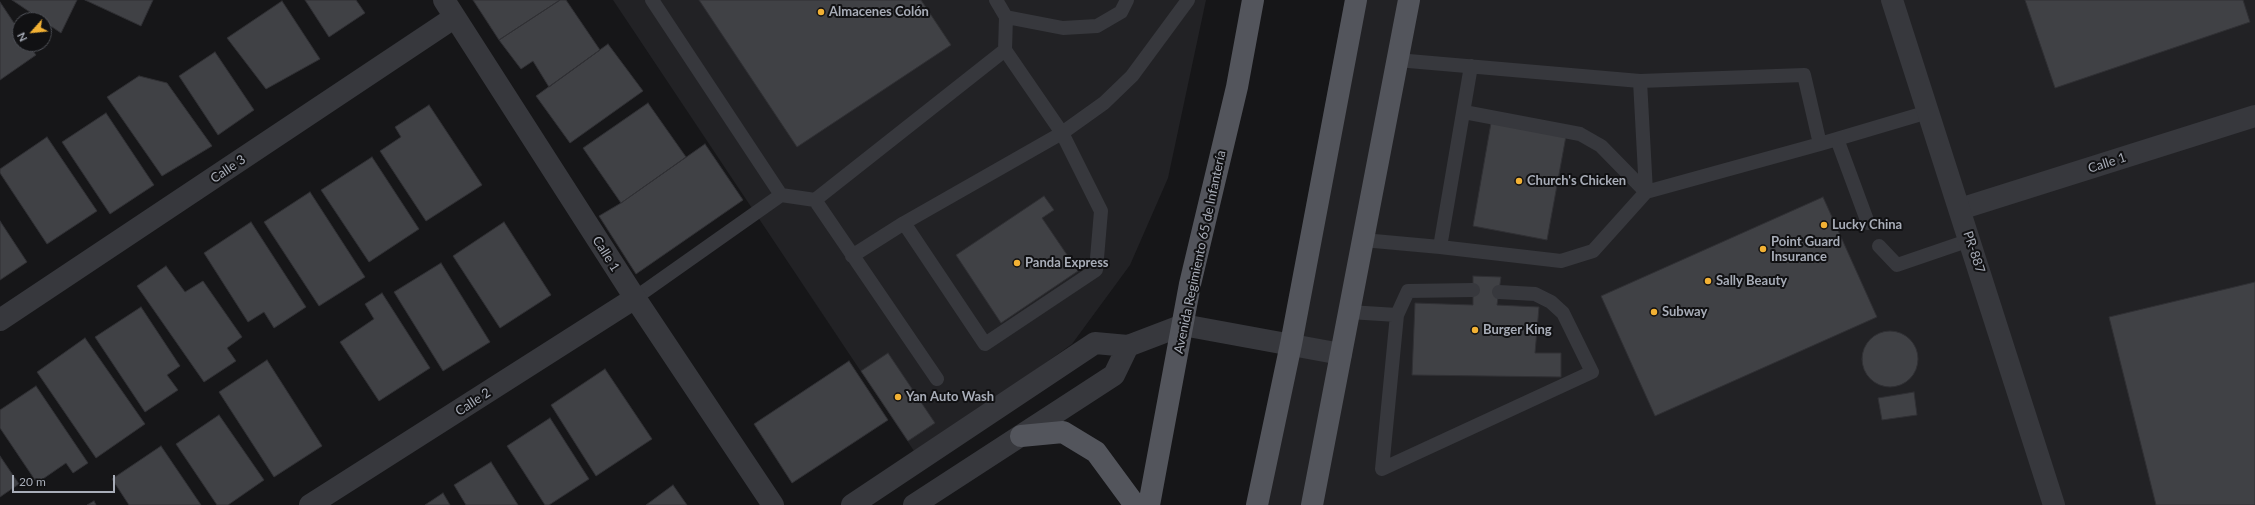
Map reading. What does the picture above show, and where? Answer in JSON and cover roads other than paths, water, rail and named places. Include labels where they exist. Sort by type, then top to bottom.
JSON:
[{"type":"main road","name":"Avenida Regimiento 65 de Infantería","points":[[1149,505],[1182,325],[1237,87],[1253,0]]},
{"type":"main road","points":[[1257,505],[1291,344],[1356,0]]},
{"type":"main road","points":[[1312,505],[1408,0]]},
{"type":"main road","points":[[1021,436],[1063,432],[1070,436],[1096,452],[1135,505]]},
{"type":"street","name":"PR-887","points":[[1892,0],[2054,505]]},
{"type":"street","name":"Calle 1","points":[[450,9],[634,298],[773,505]]},
{"type":"street","name":"Calle 3","points":[[0,320],[450,9]]},
{"type":"street","name":"Calle 1","points":[[1960,209],[2255,116]]},
{"type":"street","name":"Calle 2","points":[[310,505],[634,298]]},
{"type":"street","points":[[852,505],[1095,343],[1128,346],[1182,325],[1341,354]]},
{"type":"street","points":[[914,505],[1114,375],[1128,346]]},
{"type":"lane","points":[[652,0],[781,195]]},
{"type":"lane","points":[[904,223],[985,344],[1096,270],[1101,211],[1062,133],[1005,50],[1006,17],[996,0]]},
{"type":"lane","points":[[1006,17],[1063,28],[1097,26],[1121,12],[1127,0]]},
{"type":"lane","points":[[852,256],[904,223],[1062,133],[1104,104],[1132,76],[1188,0]]},
{"type":"lane","points":[[634,298],[781,195],[814,200],[1005,50]]},
{"type":"lane","points":[[1397,60],[1640,81],[1804,75],[1820,144]]},
{"type":"lane","points":[[1440,247],[1471,66]]},
{"type":"lane","points":[[1640,81],[1646,192]]},
{"type":"lane","points":[[1464,112],[1580,134],[1601,146],[1646,192]]},
{"type":"lane","points":[[1363,240],[1561,261],[1593,251],[1646,192],[1820,144],[1928,112]]},
{"type":"lane","points":[[1837,139],[1868,223]]},
{"type":"lane","points":[[814,200],[937,379]]},
{"type":"lane","points":[[1879,246],[1897,265],[1970,240]]},
{"type":"lane","points":[[1473,290],[1408,291],[1397,315],[1382,469],[1592,372],[1563,314],[1551,302],[1535,294],[1499,292]]},
{"type":"lane","points":[[1349,312],[1397,315]]},
{"type":"place","name":"Almacenes Colón","points":[[821,12]]},
{"type":"place","name":"Church's Chicken","points":[[1519,181]]},
{"type":"place","name":"Lucky China","points":[[1824,225]]},
{"type":"place","name":"Point Guard Insurance","points":[[1763,249]]},
{"type":"place","name":"Panda Express","points":[[1017,263]]},
{"type":"place","name":"Sally Beauty","points":[[1708,281]]},
{"type":"place","name":"Subway","points":[[1654,312]]},
{"type":"place","name":"Burger King","points":[[1475,330]]},
{"type":"place","name":"Yan Auto Wash","points":[[898,397]]}]
